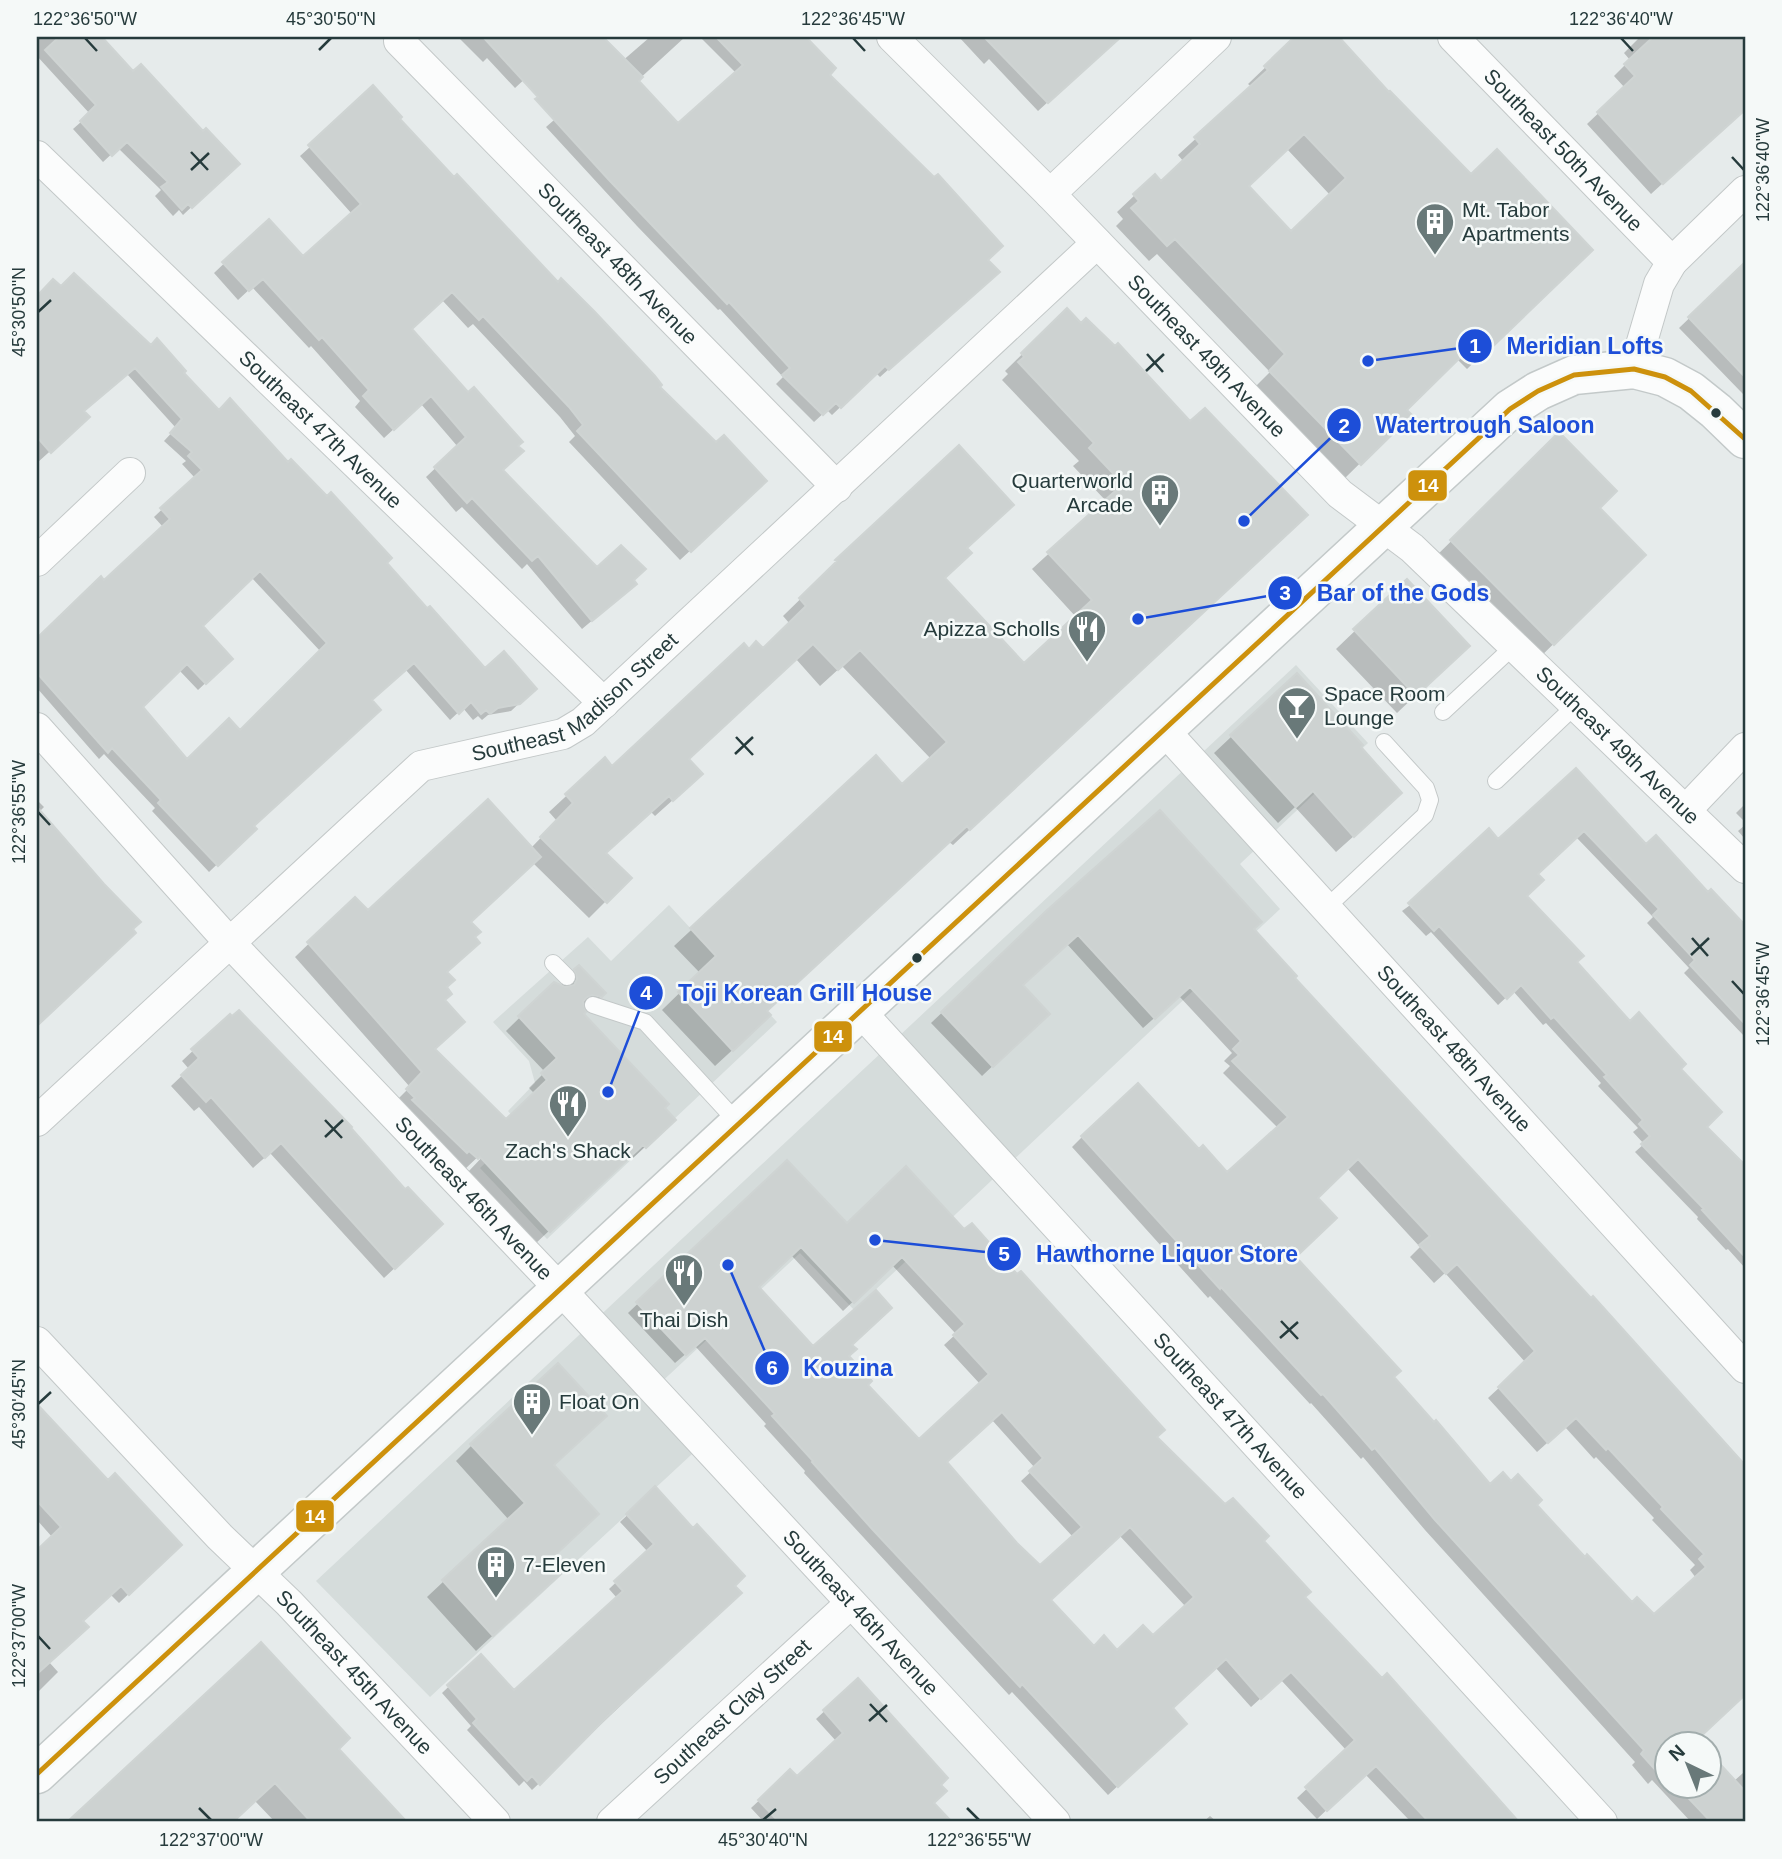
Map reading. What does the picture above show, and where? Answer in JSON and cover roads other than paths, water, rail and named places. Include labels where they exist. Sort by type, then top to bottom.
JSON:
[{"type":"main road","points":[[37,1774],[1510,409],[1538,391],[1574,375],[1634,369],[1665,377],[1691,391],[1745,439]]},
{"type":"street","name":"Southeast 49th Avenue","points":[[892,37],[1050,194],[1340,494],[1412,548],[1745,867]]},
{"type":"street","points":[[1050,194],[1216,37]]},
{"type":"street","name":"Southeast 50th Avenue","points":[[1453,37],[1672,262]]},
{"type":"street","name":"Southeast 48th Avenue","points":[[399,41],[837,486]]},
{"type":"street","name":"Southeast 47th Avenue","points":[[37,156],[604,703]]},
{"type":"street","points":[[1634,369],[1658,284],[1672,262],[1745,191]]},
{"type":"street","name":"Southeast Madison Street","points":[[37,1121],[421,766],[563,734],[583,722],[1097,243]]},
{"type":"street","points":[[37,561],[130,473]]},
{"type":"street","name":"Southeast 46th Avenue","points":[[37,728],[229,942],[560,1289],[1055,1822]]},
{"type":"street","name":"Southeast 48th Avenue","points":[[1163,729],[1745,1368]]},
{"type":"street","points":[[1686,810],[1745,748]]},
{"type":"street","name":"Southeast 47th Avenue","points":[[859,1010],[1602,1822]]},
{"type":"street","name":"Southeast 45th Avenue","points":[[37,1342],[220,1536],[289,1603],[495,1822]]},
{"type":"street","name":"Southeast Clay Street","points":[[612,1822],[851,1603]]},
{"type":"lane","points":[[1443,712],[1515,645]]},
{"type":"lane","points":[[1496,781],[1577,704]]},
{"type":"lane","points":[[1326,908],[1425,815],[1430,800],[1426,788],[1384,742]]},
{"type":"lane","points":[[553,963],[567,977]]},
{"type":"lane","points":[[593,1005],[645,1022],[738,1123]]},
{"type":"place","name":"Mt. Tabor Apartments","points":[[1435,256]]},
{"type":"place","name":"Meridian Lofts","points":[[1368,361]]},
{"type":"place","name":"Watertrough Saloon","points":[[1244,521]]},
{"type":"place","name":"Quarterworld Arcade","points":[[1160,527]]},
{"type":"place","name":"Bar of the Gods","points":[[1138,619]]},
{"type":"place","name":"Apizza Scholls","points":[[1087,663]]},
{"type":"place","name":"Space Room Lounge","points":[[1297,740]]},
{"type":"place","name":"Toji Korean Grill House","points":[[608,1092]]},
{"type":"place","name":"Zach's Shack","points":[[568,1138]]},
{"type":"place","name":"Hawthorne Liquor Store","points":[[875,1240]]},
{"type":"place","name":"Kouzina","points":[[728,1265]]},
{"type":"place","name":"Thai Dish","points":[[684,1307]]},
{"type":"place","name":"Float On","points":[[532,1436]]},
{"type":"place","name":"7-Eleven","points":[[496,1599]]}]
